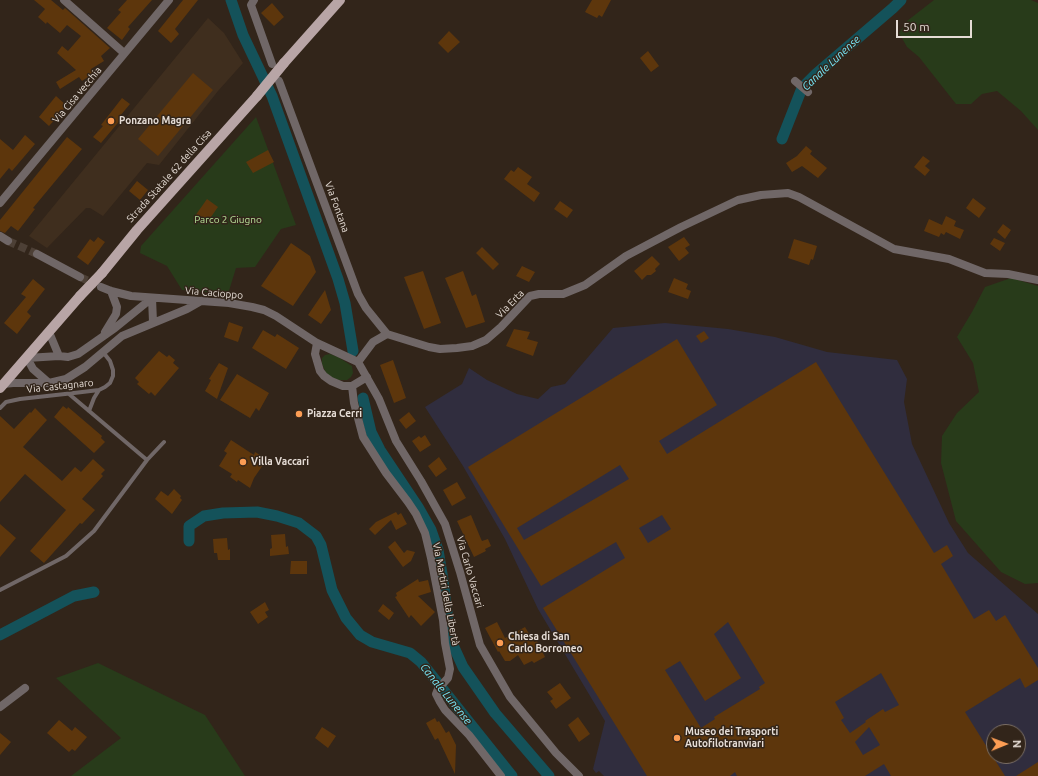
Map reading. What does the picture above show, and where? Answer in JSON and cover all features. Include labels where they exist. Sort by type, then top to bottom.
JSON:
[{"type":"main road","name":"Strada Statale 62 della Cisa","points":[[49,332],[340,0]]},
{"type":"main road","points":[[2,386],[49,332]]},
{"type":"street","points":[[64,0],[124,53]]},
{"type":"street","name":"Via Cisa vecchia","points":[[0,203],[169,0]]},
{"type":"street","points":[[254,0],[251,5],[272,64]]},
{"type":"street","name":"Via Fontana","points":[[278,81],[358,294],[366,308],[387,334]]},
{"type":"street","points":[[795,81],[808,92]]},
{"type":"street","name":"Via Erta","points":[[387,334],[429,347],[457,348],[472,346],[486,340],[491,336],[530,296],[539,294],[563,294],[585,285],[626,256],[681,227],[738,200],[761,194],[788,193],[800,197],[894,248],[949,259],[985,273],[1008,274],[1038,280]]},
{"type":"street","points":[[0,236],[8,241]]},
{"type":"street","points":[[37,254],[80,277]]},
{"type":"street","name":"Via Cacioppo","points":[[101,287],[132,296],[241,304],[264,310],[286,322],[317,343]]},
{"type":"street","points":[[104,335],[116,314],[117,307],[111,291]]},
{"type":"street","points":[[152,298],[153,322]]},
{"type":"street","points":[[49,383],[33,369],[27,358],[59,356],[68,357],[78,354],[152,298]]},
{"type":"street","points":[[2,386],[13,383],[49,383],[66,379],[85,367],[122,336],[202,301]]},
{"type":"street","points":[[49,332],[59,356]]},
{"type":"street","points":[[367,377],[352,386],[342,386],[324,376],[320,371],[315,354],[317,343],[358,362],[373,342],[387,334]]},
{"type":"street","name":"Via Carlo Vaccari","points":[[358,362],[379,399],[396,441],[445,524],[480,645],[510,697],[556,753],[579,776]]},
{"type":"street","name":"Via Martiri della Libertà","points":[[352,386],[354,403],[363,437],[386,473],[416,514],[425,534],[443,620],[445,643],[450,664],[450,673],[447,680],[438,689],[436,694],[440,702],[469,735],[501,776]]},
{"type":"street","points":[[0,707],[25,688]]},
{"type":"lane","name":"Via Castagnaro","points":[[0,408],[6,402],[20,399],[99,390],[105,387],[110,383],[113,376],[113,370],[110,361],[102,352]]},
{"type":"lane","points":[[89,411],[99,390]]},
{"type":"lane","points":[[69,394],[147,460]]},
{"type":"lane","points":[[0,590],[66,556],[94,531],[147,460],[164,442]]},
{"type":"shaded area","points":[[208,18],[224,33],[243,63],[218,91],[159,165],[147,163],[103,216],[90,208],[86,208],[47,248],[29,236]]},
{"type":"shaded area","points":[[665,323],[728,329],[775,337],[827,352],[897,360],[907,379],[904,402],[912,444],[949,523],[968,553],[1038,614],[1038,776],[604,776],[599,771],[596,773],[593,769],[605,721],[538,609],[505,539],[463,466],[425,407],[462,384],[469,368],[487,380],[517,394],[538,399],[551,387],[565,384],[613,328]]},
{"type":"green space","points":[[934,0],[1031,0],[1038,3],[1038,130],[1021,111],[997,91],[982,94],[971,104],[956,104],[919,57],[907,47],[899,33],[907,21]]},
{"type":"green space","name":"Parco 2 Giugno","points":[[256,117],[296,225],[281,229],[255,267],[236,268],[228,294],[182,290],[167,266],[140,253],[141,246]]},
{"type":"green space","points":[[1011,278],[1038,286],[1038,583],[1025,584],[1001,572],[956,521],[941,463],[942,436],[957,413],[979,392],[973,363],[957,337],[985,287]]},
{"type":"green space","points":[[330,354],[352,366],[353,373],[351,377],[347,380],[339,380],[327,375],[322,364],[322,358],[325,355]]},
{"type":"green space","points":[[98,663],[205,715],[245,776],[71,776],[121,738],[56,678]]},
{"type":"building","points":[[34,0],[51,0],[63,10],[65,8],[110,48],[101,56],[104,61],[91,69],[94,73],[82,81],[79,77],[60,89],[56,82],[76,70],[57,53],[62,46],[68,51],[81,36],[67,25],[60,33],[47,22],[46,24],[38,17],[45,9]]},
{"type":"building","points":[[127,0],[152,0],[128,27],[130,29],[122,40],[107,28],[121,12],[118,10]]},
{"type":"building","points":[[183,0],[198,0],[175,29],[179,34],[171,43],[158,31]]},
{"type":"building","points":[[592,0],[611,0],[602,17],[599,15],[597,18],[585,12]]},
{"type":"building","points":[[272,3],[284,17],[274,26],[261,13]]},
{"type":"building","points":[[449,31],[460,42],[448,53],[438,43]]},
{"type":"building","points":[[648,51],[659,66],[651,72],[640,58]]},
{"type":"building","points":[[193,73],[213,90],[158,156],[138,139]]},
{"type":"building","points":[[56,96],[67,106],[49,126],[39,117]]},
{"type":"building","points":[[122,98],[130,104],[120,116],[122,118],[101,143],[93,137],[103,126],[101,125]]},
{"type":"building","points":[[25,135],[35,144],[12,171],[9,168],[0,179],[0,139],[13,150]]},
{"type":"building","points":[[67,137],[82,149],[33,208],[35,209],[18,231],[11,226],[5,233],[0,231],[0,220]]},
{"type":"building","points":[[806,146],[812,151],[810,154],[827,168],[818,178],[802,166],[792,172],[786,163],[797,156]]},
{"type":"building","points":[[268,150],[274,162],[253,173],[246,162]]},
{"type":"building","points":[[923,156],[930,161],[925,166],[930,170],[925,176],[914,167]]},
{"type":"building","points":[[518,167],[532,177],[527,184],[540,193],[534,202],[504,179],[511,170],[514,172]]},
{"type":"building","points":[[137,181],[148,190],[140,200],[129,191]]},
{"type":"building","points":[[973,198],[986,208],[979,218],[966,208]]},
{"type":"building","points":[[207,199],[218,207],[206,224],[195,216]]},
{"type":"building","points":[[560,201],[573,210],[567,218],[554,209]]},
{"type":"building","points":[[946,216],[956,221],[954,226],[964,230],[960,239],[946,232],[944,235],[941,233],[939,237],[924,231],[929,219],[942,225]]},
{"type":"building","points":[[1003,224],[1011,230],[1005,239],[997,232]]},
{"type":"building","points":[[98,237],[105,242],[88,265],[77,257],[90,239],[94,242]]},
{"type":"building","points":[[684,237],[690,245],[685,248],[689,253],[679,261],[668,247]]},
{"type":"building","points":[[994,238],[1005,243],[1000,251],[990,244]]},
{"type":"building","points":[[794,239],[817,246],[813,260],[811,259],[809,265],[788,258]]},
{"type":"building","points":[[291,243],[310,256],[316,272],[293,306],[261,286]]},
{"type":"building","points":[[482,247],[499,264],[493,270],[476,253]]},
{"type":"building","points":[[652,256],[660,264],[655,269],[656,271],[651,275],[647,275],[642,280],[634,271]]},
{"type":"building","points":[[522,266],[535,272],[529,282],[516,276]]},
{"type":"building","points":[[423,271],[441,323],[424,329],[404,277]]},
{"type":"building","points":[[463,271],[472,296],[476,294],[485,322],[466,328],[445,278]]},
{"type":"building","points":[[674,278],[688,284],[686,289],[691,291],[688,299],[668,292]]},
{"type":"building","points":[[33,279],[45,289],[27,312],[31,316],[17,334],[4,323],[26,297],[21,294]]},
{"type":"building","points":[[325,290],[331,310],[321,324],[308,315]]},
{"type":"building","points":[[229,322],[243,327],[238,342],[224,337]]},
{"type":"building","points":[[514,329],[530,332],[527,339],[538,342],[533,356],[506,346]]},
{"type":"building","points":[[263,330],[275,337],[277,334],[299,348],[286,369],[252,348]]},
{"type":"building","points":[[704,331],[709,338],[701,343],[696,336]]},
{"type":"building","points":[[677,339],[717,405],[659,441],[667,454],[816,362],[934,553],[947,545],[953,556],[941,564],[974,619],[989,610],[996,621],[1005,615],[1038,668],[1038,680],[1025,688],[1020,678],[965,712],[986,746],[986,764],[998,764],[1005,776],[891,776],[884,764],[865,776],[737,776],[735,772],[730,776],[647,776],[543,608],[625,558],[616,542],[541,586],[468,467]],"holes":[[[620,465],[629,479],[524,540],[517,528]],[[662,515],[671,529],[648,543],[639,528]],[[728,622],[765,683],[759,687],[760,689],[714,717],[715,719],[701,728],[665,670],[680,661],[705,701],[741,678],[714,634]],[[881,673],[899,705],[885,712],[883,709],[850,733],[841,720],[844,718],[835,702]],[[869,727],[880,745],[863,755],[855,742]]]},
{"type":"building","points":[[159,351],[167,357],[169,355],[175,360],[173,363],[179,368],[155,396],[151,392],[149,394],[137,384],[139,382],[135,378]]},
{"type":"building","points":[[393,360],[406,398],[394,403],[380,365]]},
{"type":"building","points":[[219,363],[228,368],[217,399],[205,391],[211,380],[209,379]]},
{"type":"building","points":[[237,374],[269,393],[259,411],[256,408],[250,418],[220,400]]},
{"type":"building","points":[[63,406],[67,409],[68,407],[102,436],[101,438],[105,442],[94,453],[54,417]]},
{"type":"building","points":[[35,408],[47,420],[23,447],[62,481],[75,467],[81,472],[93,459],[105,470],[101,474],[103,476],[82,499],[95,510],[82,524],[80,523],[44,563],[30,551],[66,510],[25,474],[0,502],[0,416],[14,429]]},
{"type":"building","points":[[409,412],[416,421],[406,429],[399,420]]},
{"type":"building","points":[[425,435],[431,445],[420,452],[412,441],[419,436],[421,438]]},
{"type":"building","name":"Villa Vaccari","points":[[231,440],[254,455],[255,452],[267,459],[254,478],[250,488],[238,480],[237,482],[230,477],[232,474],[219,466],[227,453],[224,451]]},
{"type":"building","points":[[439,457],[447,469],[436,477],[428,466]]},
{"type":"building","points":[[457,482],[466,498],[452,506],[443,490]]},
{"type":"building","points":[[174,489],[181,496],[180,498],[182,500],[172,514],[155,499],[161,491],[168,496]]},
{"type":"building","points":[[396,512],[398,515],[401,513],[407,524],[396,530],[391,520],[375,535],[369,529],[376,522]]},
{"type":"building","points":[[471,515],[482,541],[488,539],[491,546],[485,549],[486,551],[474,557],[457,521]]},
{"type":"building","points":[[0,524],[16,538],[0,557]]},
{"type":"building","points":[[285,534],[286,547],[288,546],[289,554],[270,556],[270,549],[272,548],[271,535]]},
{"type":"building","points":[[227,538],[228,550],[230,549],[230,560],[218,560],[217,553],[214,553],[213,539]]},
{"type":"building","points":[[395,541],[404,553],[407,550],[415,552],[411,561],[403,567],[388,547]]},
{"type":"building","points":[[291,561],[307,561],[307,574],[290,574]]},
{"type":"building","points":[[418,579],[419,582],[428,580],[431,592],[418,596],[435,612],[421,626],[411,615],[409,618],[395,597],[397,596],[396,593]]},
{"type":"building","points":[[265,602],[269,610],[265,612],[268,617],[258,624],[250,612]]},
{"type":"building","points":[[383,604],[394,613],[389,620],[378,611]]},
{"type":"building","points":[[497,622],[505,638],[525,627],[534,642],[537,641],[545,657],[534,663],[532,661],[524,665],[518,655],[510,661],[505,661],[499,651],[498,652],[485,628]]},
{"type":"building","points":[[560,683],[571,698],[556,709],[550,701],[553,699],[547,692]]},
{"type":"building","points":[[578,717],[590,734],[579,742],[568,725]]},
{"type":"building","points":[[435,718],[437,722],[439,721],[446,733],[449,731],[456,745],[455,774],[438,738],[435,740],[426,723]]},
{"type":"building","points":[[59,720],[72,731],[75,727],[87,737],[75,751],[72,749],[69,752],[47,733]]},
{"type":"building","points":[[322,727],[336,736],[328,748],[315,738]]},
{"type":"building","points":[[0,733],[11,742],[0,755]]},
{"type":"building","points":[[1038,762],[1038,776],[1016,776]]},
{"type":"waterway","points":[[231,0],[243,35],[272,96],[338,279],[345,303],[353,351]]},
{"type":"waterway","name":"Canale Lunense","points":[[782,139],[802,88],[901,0]]},
{"type":"waterway","points":[[363,398],[371,432],[380,450],[418,507],[431,530],[438,550],[449,629],[453,645],[463,667],[495,713],[549,776]]},
{"type":"waterway","name":"Canale Lunense","points":[[189,541],[189,526],[204,516],[223,513],[257,512],[299,523],[316,536],[321,545],[332,590],[346,618],[360,635],[372,642],[410,653],[421,662],[512,776]]},
{"type":"waterway","name":"Canale Lunense","points":[[0,635],[74,596],[94,592]]},
{"type":"tunnel","points":[[8,241],[37,254]]},
{"type":"tunnel","points":[[80,277],[97,285]]},
{"type":"place","name":"Ponzano Magra","points":[[111,121]]},
{"type":"place","name":"Piazza Cerri","points":[[299,414]]},
{"type":"place","name":"Villa Vaccari","points":[[243,462]]},
{"type":"place","name":"Chiesa di San Carlo Borromeo","points":[[500,643]]},
{"type":"place","name":"Museo dei Trasporti Autofilotranviari","points":[[677,738]]}]
